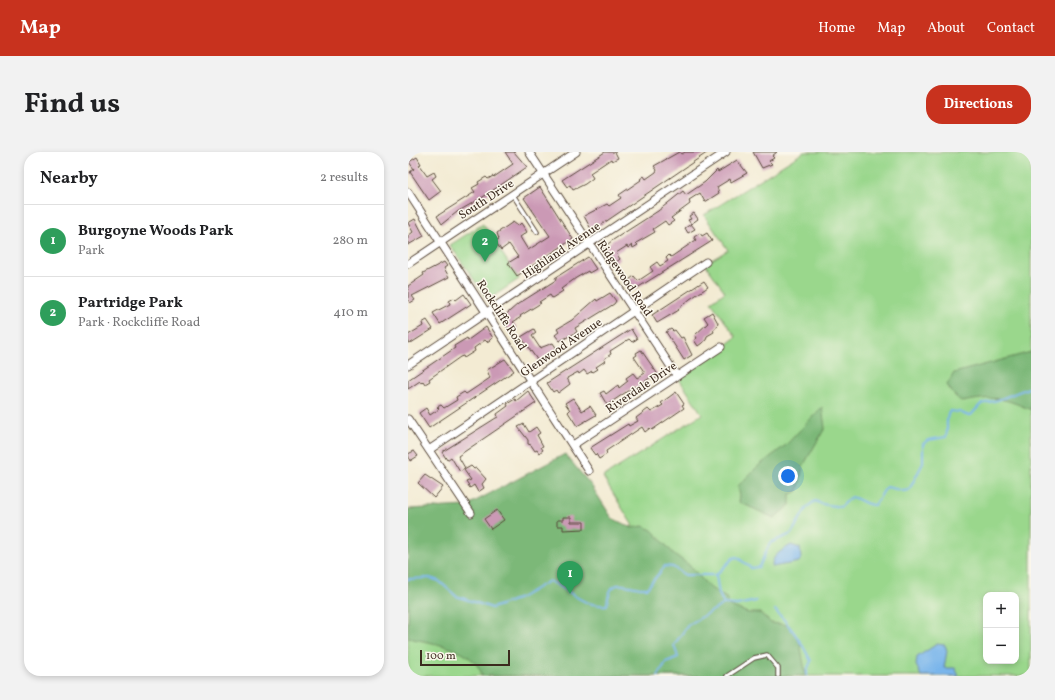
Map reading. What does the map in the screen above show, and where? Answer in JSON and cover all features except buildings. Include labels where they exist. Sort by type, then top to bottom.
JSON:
[{"type":"street","name":"Ridgewood Road","points":[[529,152],[677,376]]},
{"type":"street","name":"South Drive","points":[[408,264],[544,175],[576,152]]},
{"type":"street","name":"Highland Avenue","points":[[408,365],[726,152]]},
{"type":"street","name":"Rockcliffe Road","points":[[408,192],[589,471]]},
{"type":"street","name":"Glenwood Avenue","points":[[429,450],[706,262]]},
{"type":"street","name":"Riverdale Drive","points":[[573,446],[721,346]]},
{"type":"street","points":[[408,419],[472,513]]},
{"type":"lane","points":[[513,195],[537,232]]},
{"type":"lane","points":[[727,676],[754,658],[766,655],[778,668],[778,676]]},
{"type":"green space","points":[[804,152],[1031,152],[1031,676],[408,676],[408,518],[590,535],[633,526],[603,477],[702,414],[677,376],[722,348],[736,337],[711,302],[725,292],[705,264],[728,250],[704,215]]},
{"type":"green space","points":[[483,224],[519,279],[488,300],[450,245]]},
{"type":"green space","points":[[1031,352],[1031,410],[1013,402],[990,398],[962,402],[954,395],[947,385],[954,373]]},
{"type":"green space","points":[[822,407],[825,428],[803,466],[798,491],[790,494],[790,505],[774,518],[739,502],[740,496],[738,486],[757,467],[786,445]]},
{"type":"green space","points":[[565,454],[591,485],[612,518],[632,528],[643,526],[652,530],[674,554],[689,565],[709,587],[728,599],[728,605],[748,613],[760,613],[771,623],[789,625],[800,643],[806,676],[481,676],[482,675],[478,666],[461,653],[451,648],[408,638],[408,509],[466,506]]},
{"type":"water","points":[[791,545],[800,548],[801,559],[799,562],[772,567],[775,556]]},
{"type":"water","points":[[937,644],[945,645],[947,651],[944,668],[955,668],[959,676],[921,676],[916,665],[917,657]]},
{"type":"waterway","points":[[408,579],[430,578],[439,581],[456,596],[492,608],[520,598],[549,581],[590,604],[607,605],[612,588],[616,585],[621,584],[647,588],[665,566],[673,567],[685,575],[716,575],[733,558],[737,557],[751,568],[759,567],[770,543],[791,534],[807,507],[815,501],[822,504],[841,507],[851,497],[874,505],[887,487],[904,491],[909,490],[923,463],[923,444],[928,440],[946,437],[947,417],[950,411],[971,415],[981,404],[998,400],[1031,387]]},
{"type":"waterway","points":[[658,676],[666,662],[678,657],[674,645],[688,625],[724,604],[719,594],[716,575]]},
{"type":"waterway","points":[[724,604],[737,605],[756,601]]},
{"type":"waterway","points":[[775,610],[795,634],[811,661],[807,670],[807,676]]},
{"type":"place","name":"Partridge Park","points":[[485,262]]},
{"type":"place","name":"Burgoyne Woods Park","points":[[570,594]]}]
